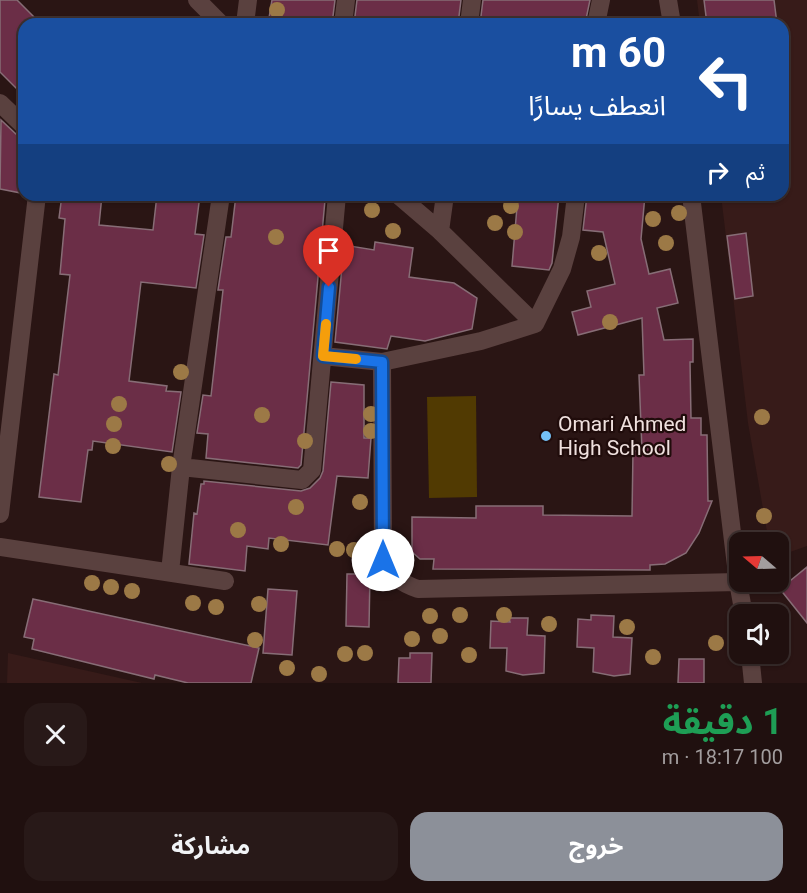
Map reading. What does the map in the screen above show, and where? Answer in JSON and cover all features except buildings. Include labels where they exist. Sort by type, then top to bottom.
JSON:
[{"type":"street","points":[[197,0],[215,18]]},
{"type":"street","points":[[246,18],[248,0]]},
{"type":"street","points":[[344,18],[346,0]]},
{"type":"street","points":[[470,18],[472,0]]},
{"type":"street","points":[[597,18],[601,0]]},
{"type":"street","points":[[668,0],[671,18]]},
{"type":"street","points":[[0,103],[18,120]]},
{"type":"street","points":[[0,514],[36,201]]},
{"type":"street","points":[[170,572],[181,467],[220,201]]},
{"type":"street","points":[[181,467],[302,480],[308,477],[312,470],[336,201]]},
{"type":"street","points":[[405,201],[440,231],[535,324]]},
{"type":"street","points":[[440,231],[444,201]]},
{"type":"street","points":[[323,356],[382,362],[481,341],[535,324],[562,268],[572,237],[575,201]]},
{"type":"street","points":[[692,201],[732,532]]},
{"type":"street","points":[[382,362],[383,560],[392,574],[403,584],[418,589],[729,582]]},
{"type":"street","points":[[0,547],[225,581]]},
{"type":"street","points":[[751,664],[753,683]]},
{"type":"shaded area","points":[[697,0],[807,0],[807,546],[789,552],[789,532],[767,532],[748,423],[722,201],[789,201],[789,18],[699,18]]},
{"type":"shaded area","points":[[476,396],[477,497],[429,498],[427,397]]},
{"type":"shaded area","points":[[8,653],[142,683],[7,683]]},
{"type":"slow traffic","points":[[326,324],[323,356],[356,359]]},
{"type":"place","name":"Omari Ahmed High School","points":[[546,436]]},
{"type":"route","points":[[329,287],[323,356],[382,362],[383,560]]}]
